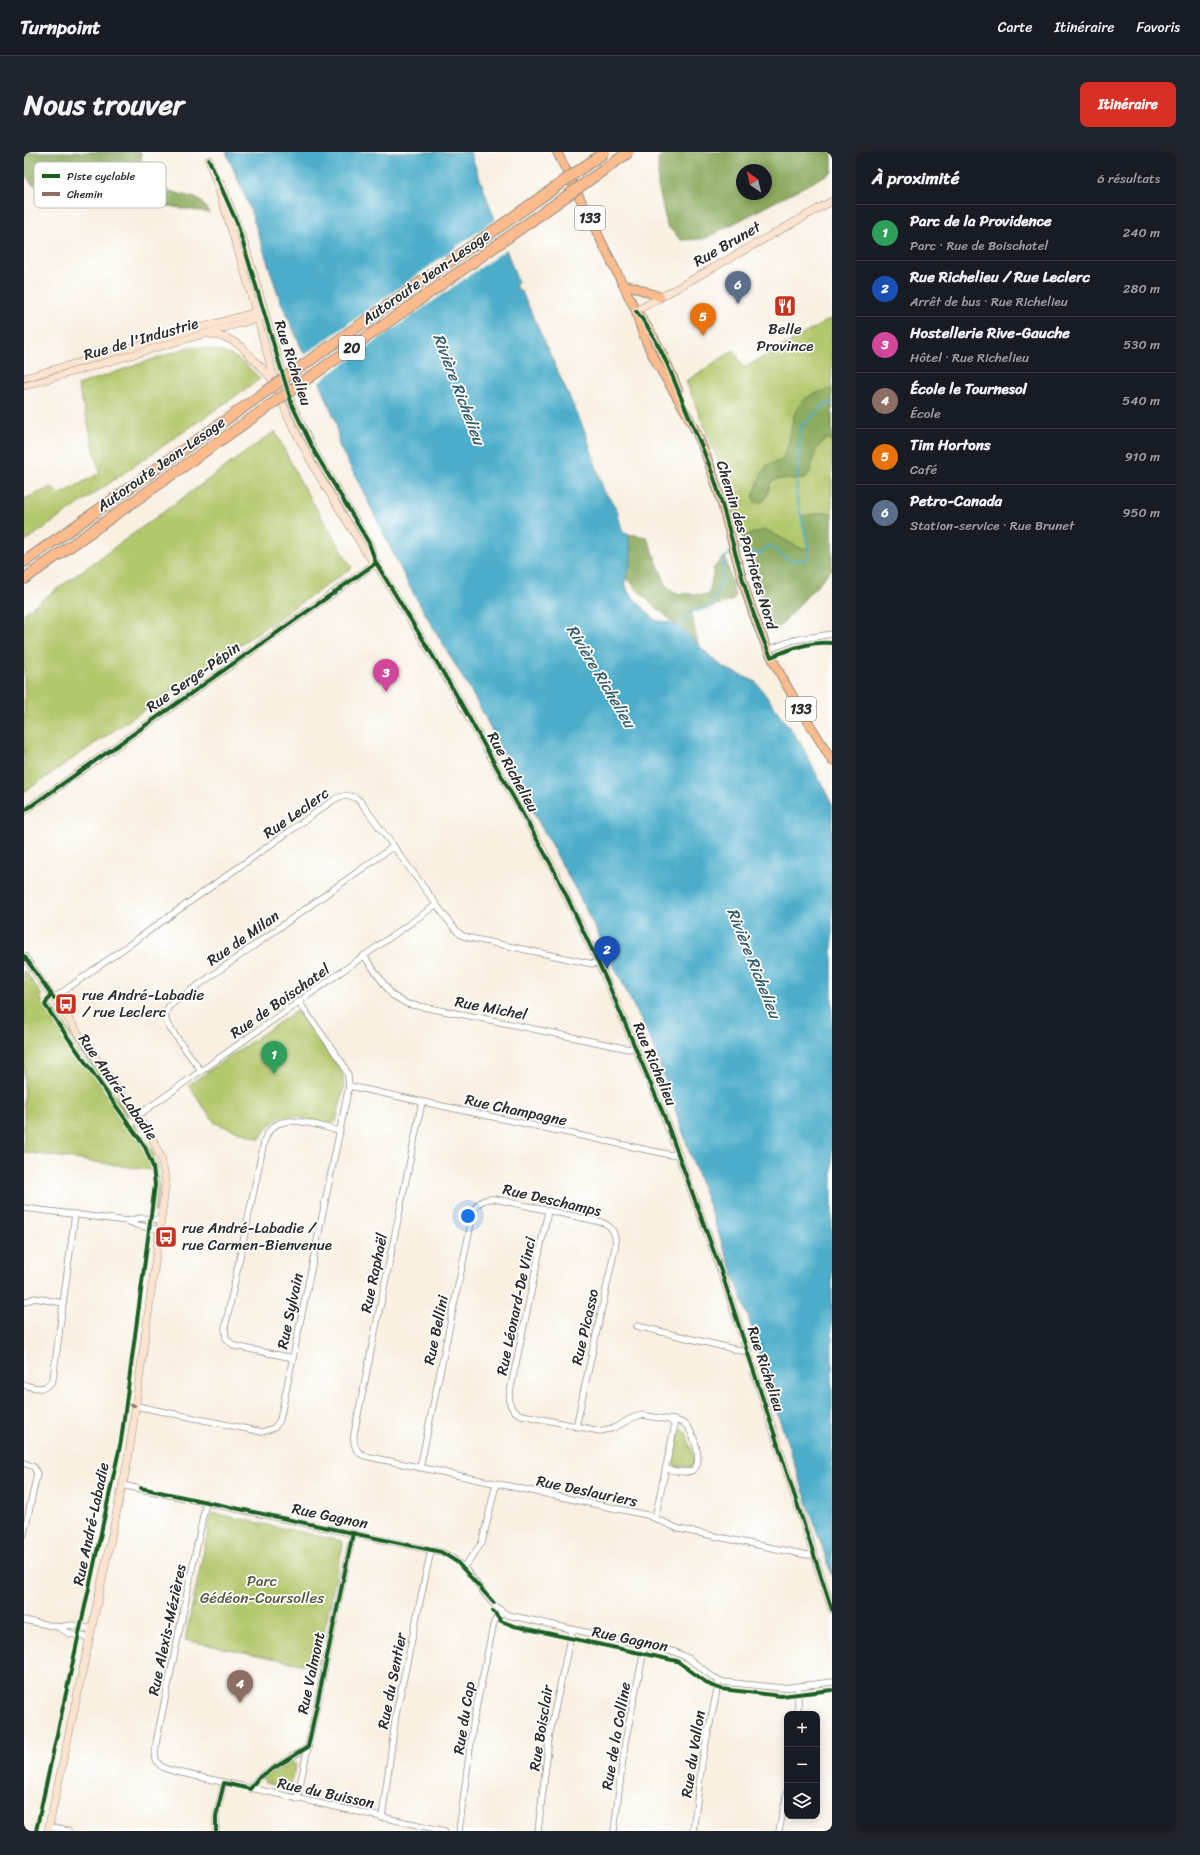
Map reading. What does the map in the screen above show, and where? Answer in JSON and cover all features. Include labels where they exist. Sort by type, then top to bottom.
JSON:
[{"type":"highway","name":"Autoroute Jean-Lesage","points":[[24,562],[605,152]]},
{"type":"highway","name":"Autoroute Jean-Lesage","points":[[24,579],[629,152]]},
{"type":"main road","name":"Chemin des Patriotes Nord","points":[[557,152],[636,311],[643,336],[686,410],[710,465],[754,617],[768,650],[786,685],[832,761]]},
{"type":"main road","points":[[623,285],[634,287],[660,297]]},
{"type":"street","name":"Rue Richelieu","points":[[206,152],[285,385],[300,423],[314,451],[369,543],[376,563],[463,706],[562,884],[599,962],[678,1153],[748,1350],[832,1610]]},
{"type":"street","name":"Rue Brunet","points":[[636,311],[832,201]]},
{"type":"street","name":"Rue Richelieu","points":[[261,314],[276,384],[287,415],[309,458],[367,554],[376,563]]},
{"type":"street","name":"Rue de l'Industrie","points":[[24,386],[210,334],[261,314]]},
{"type":"street","name":"Rue de l'Industrie","points":[[24,378],[261,314]]},
{"type":"street","points":[[210,334],[227,338],[241,346],[276,384]]},
{"type":"street","name":"Rue Serge-Pépin","points":[[24,811],[376,563]]},
{"type":"street","points":[[768,650],[794,640],[832,634]]},
{"type":"street","name":"Rue Leclerc","points":[[54,998],[338,797],[348,795],[358,799],[394,846],[454,930],[464,937],[593,964],[599,962]]},
{"type":"street","name":"Rue de Milan","points":[[201,1071],[167,1024],[165,1014],[169,1006],[394,846]]},
{"type":"street","name":"Rue de Boischatel","points":[[137,1116],[436,905]]},
{"type":"street","name":"Rue André-Labadie","points":[[24,956],[156,1144],[163,1162],[166,1182],[136,1406],[122,1484],[48,1829]]},
{"type":"street","name":"Rue Michel","points":[[364,956],[392,995],[407,1004],[629,1049],[635,1047]]},
{"type":"street","name":"Rue Sylvain","points":[[136,1406],[259,1431],[267,1431],[274,1428],[280,1420],[349,1086],[347,1070],[299,1002]]},
{"type":"street","name":"Rue Champagne","points":[[349,1086],[671,1155],[678,1153]]},
{"type":"street","name":"Rue Raphaël","points":[[356,1449],[353,1443],[354,1434],[422,1102]]},
{"type":"street","points":[[293,1358],[236,1346],[230,1343],[225,1334],[228,1312],[263,1144],[267,1134],[276,1125],[288,1121],[297,1121],[340,1131]]},
{"type":"street","name":"Rue Deschamps","points":[[482,1201],[495,1199],[601,1222],[614,1232]]},
{"type":"street","name":"Rue Bellini","points":[[420,1468],[473,1214],[476,1206],[482,1201]]},
{"type":"street","points":[[24,1208],[127,1221],[137,1225],[160,1230]]},
{"type":"street","name":"Rue Léonard-De Vinci","points":[[548,1211],[509,1399],[511,1406],[519,1414],[576,1427]]},
{"type":"street","points":[[24,1385],[42,1388],[48,1386],[52,1381],[75,1214]]},
{"type":"street","points":[[127,1221],[141,1218],[161,1220]]},
{"type":"street","name":"Rue Picasso","points":[[576,1427],[615,1248],[616,1240],[614,1232]]},
{"type":"street","points":[[24,1302],[35,1298],[63,1302]]},
{"type":"street","points":[[637,1326],[742,1351],[748,1350]]},
{"type":"street","points":[[576,1427],[603,1431],[614,1428],[638,1415],[667,1418],[680,1422],[689,1428],[699,1459],[696,1467],[689,1472],[666,1469]]},
{"type":"street","points":[[655,1518],[674,1428],[672,1421],[667,1418]]},
{"type":"street","name":"Rue Deslauriers","points":[[356,1449],[365,1456],[655,1518],[679,1529],[807,1555],[813,1554]]},
{"type":"street","points":[[24,1463],[34,1467],[37,1474],[24,1534]]},
{"type":"street","name":"Rue Gagnon","points":[[122,1484],[431,1550],[450,1556],[463,1568],[502,1612],[516,1618],[683,1655],[719,1681],[779,1688],[832,1682]]},
{"type":"street","points":[[463,1568],[482,1543],[496,1484]]},
{"type":"street","name":"Rue Alexis-Mézières","points":[[157,1763],[154,1754],[157,1738],[206,1502]]},
{"type":"street","name":"Rue Valmont","points":[[297,1799],[353,1533]]},
{"type":"street","name":"Rue du Sentier","points":[[382,1818],[396,1714],[431,1550]]},
{"type":"street","name":"Rue du Cap","points":[[459,1831],[474,1718],[494,1622],[502,1612]]},
{"type":"street","points":[[24,1620],[58,1627],[72,1626],[91,1630]]},
{"type":"street","points":[[58,1627],[70,1634],[90,1638]]},
{"type":"street","name":"Rue Boisclair","points":[[538,1831],[550,1732],[572,1630]]},
{"type":"street","name":"Rue de la Colline","points":[[614,1831],[625,1742],[645,1646]]},
{"type":"street","name":"Rue du Vallon","points":[[693,1831],[702,1762],[719,1681]]},
{"type":"street","points":[[798,1687],[798,1711]]},
{"type":"street","points":[[250,1789],[258,1778],[308,1747]]},
{"type":"street","name":"Rue du Buisson","points":[[157,1763],[167,1770],[446,1831]]},
{"type":"street","points":[[216,1831],[216,1816],[224,1783]]},
{"type":"street","points":[[779,1831],[784,1807]]},
{"type":"street","points":[[48,1829],[68,1831]]},
{"type":"green space","points":[[24,152],[141,152],[142,162],[34,162],[34,185],[24,173]]},
{"type":"green space","points":[[664,152],[832,152],[832,172],[704,239],[681,240],[667,226],[658,185],[658,158]]},
{"type":"green space","points":[[166,190],[199,199],[210,213],[166,206]]},
{"type":"green space","points":[[832,318],[832,550],[756,581],[722,471],[686,381],[734,350],[744,368]]},
{"type":"green space","points":[[189,347],[211,349],[229,354],[244,363],[260,379],[24,542],[24,499],[52,487],[59,495],[100,473],[78,385]]},
{"type":"green space","points":[[832,389],[832,440],[826,439],[817,449],[811,469],[805,479],[776,479],[771,482],[765,500],[759,503],[755,502],[753,497],[762,472],[769,464],[781,461],[790,438],[794,417],[798,408],[804,400],[815,393]]},
{"type":"green space","points":[[275,431],[301,483],[352,568],[24,792],[24,613]]},
{"type":"green space","points":[[826,512],[832,514],[832,569],[777,629],[770,627],[743,536],[766,530],[800,548],[808,548],[801,516]]},
{"type":"green space","points":[[628,534],[647,537],[666,585],[674,593],[709,595],[714,567],[725,556],[735,596],[732,601],[691,612],[698,644],[642,595],[627,579],[631,551]]},
{"type":"green space","points":[[24,970],[42,995],[40,996],[43,1004],[139,1140],[147,1153],[152,1170],[24,1152]]},
{"type":"green space","points":[[48,1001],[127,1113],[127,1118],[47,1004]]},
{"type":"green space","points":[[296,1011],[302,1014],[338,1065],[343,1076],[344,1088],[336,1121],[329,1124],[290,1116],[280,1118],[270,1125],[260,1139],[215,1123],[188,1085]]},
{"type":"green space","points":[[134,1124],[149,1145],[157,1163],[159,1188],[156,1210],[153,1213],[155,1186],[154,1166],[147,1148],[132,1125]]},
{"type":"green space","points":[[680,1429],[683,1429],[686,1432],[694,1459],[694,1463],[691,1467],[676,1466],[672,1462]]},
{"type":"green space","name":"Parc Gédéon-Coursolles","points":[[213,1513],[342,1541],[343,1544],[316,1667],[185,1640],[211,1516]]},
{"type":"green space","points":[[292,1760],[296,1764],[290,1786],[286,1788],[265,1783],[264,1778],[266,1775]]},
{"type":"water","name":"Rivière Richelieu","points":[[226,152],[470,152],[518,282],[515,284],[519,291],[522,292],[586,434],[604,491],[616,507],[622,530],[624,533],[628,534],[631,561],[625,582],[628,592],[655,620],[669,622],[679,626],[723,667],[756,682],[800,742],[832,804],[832,1576],[778,1415],[747,1313],[653,1045],[578,894],[520,788],[481,709],[409,586],[356,477],[339,446],[336,422],[321,385],[301,347],[280,300],[249,206]]},
{"type":"pier","points":[[496,219],[507,249],[317,383],[303,356]]},
{"type":"waterway","points":[[737,549],[743,549],[756,555],[761,553],[768,545],[791,561],[807,560],[809,548],[796,495],[801,426],[828,403],[832,403]]},
{"type":"waterway","points":[[679,626],[691,612],[711,607],[723,577],[723,559],[733,551]]},
{"type":"marked path","points":[[130,1404],[136,1406]]},
{"type":"cycle path","points":[[209,160],[237,223],[292,405],[314,451],[369,543],[376,563],[453,689],[554,870],[607,981],[663,1113],[721,1271],[832,1610]]},
{"type":"cycle path","points":[[636,311],[651,332],[663,355],[709,463],[740,572],[754,615],[771,657],[808,644],[832,643]]},
{"type":"cycle path","points":[[24,811],[376,563]]},
{"type":"cycle path","points":[[24,956],[54,998]]},
{"type":"cycle path","points":[[36,1831],[121,1441],[155,1185],[153,1167],[145,1147],[45,1005],[51,994]]},
{"type":"cycle path","points":[[141,1488],[441,1552],[457,1562],[494,1603]]},
{"type":"cycle path","points":[[216,1831],[216,1816],[224,1783],[250,1789],[258,1778],[308,1747],[353,1533]]},
{"type":"cycle path","points":[[493,1611],[501,1621],[514,1626],[677,1661],[710,1685],[721,1689],[781,1696],[832,1690]]},
{"type":"place","name":"Petro-Canada","points":[[738,304]]},
{"type":"place","name":"Belle Province","points":[[785,306]]},
{"type":"place","name":"Tim Hortons","points":[[703,336]]},
{"type":"place","name":"Hostellerie Rive-Gauche","points":[[386,692]]},
{"type":"place","name":"Rue Richelieu / Rue Leclerc","points":[[607,969]]},
{"type":"place","name":"rue André-Labadie / rue Leclerc","points":[[66,1004]]},
{"type":"place","name":"Parc de la Providence","points":[[274,1074]]},
{"type":"place","name":"rue André-Labadie / rue Carmen-Bienvenue","points":[[166,1237]]},
{"type":"place","name":"École le Tournesol","points":[[240,1703]]}]
